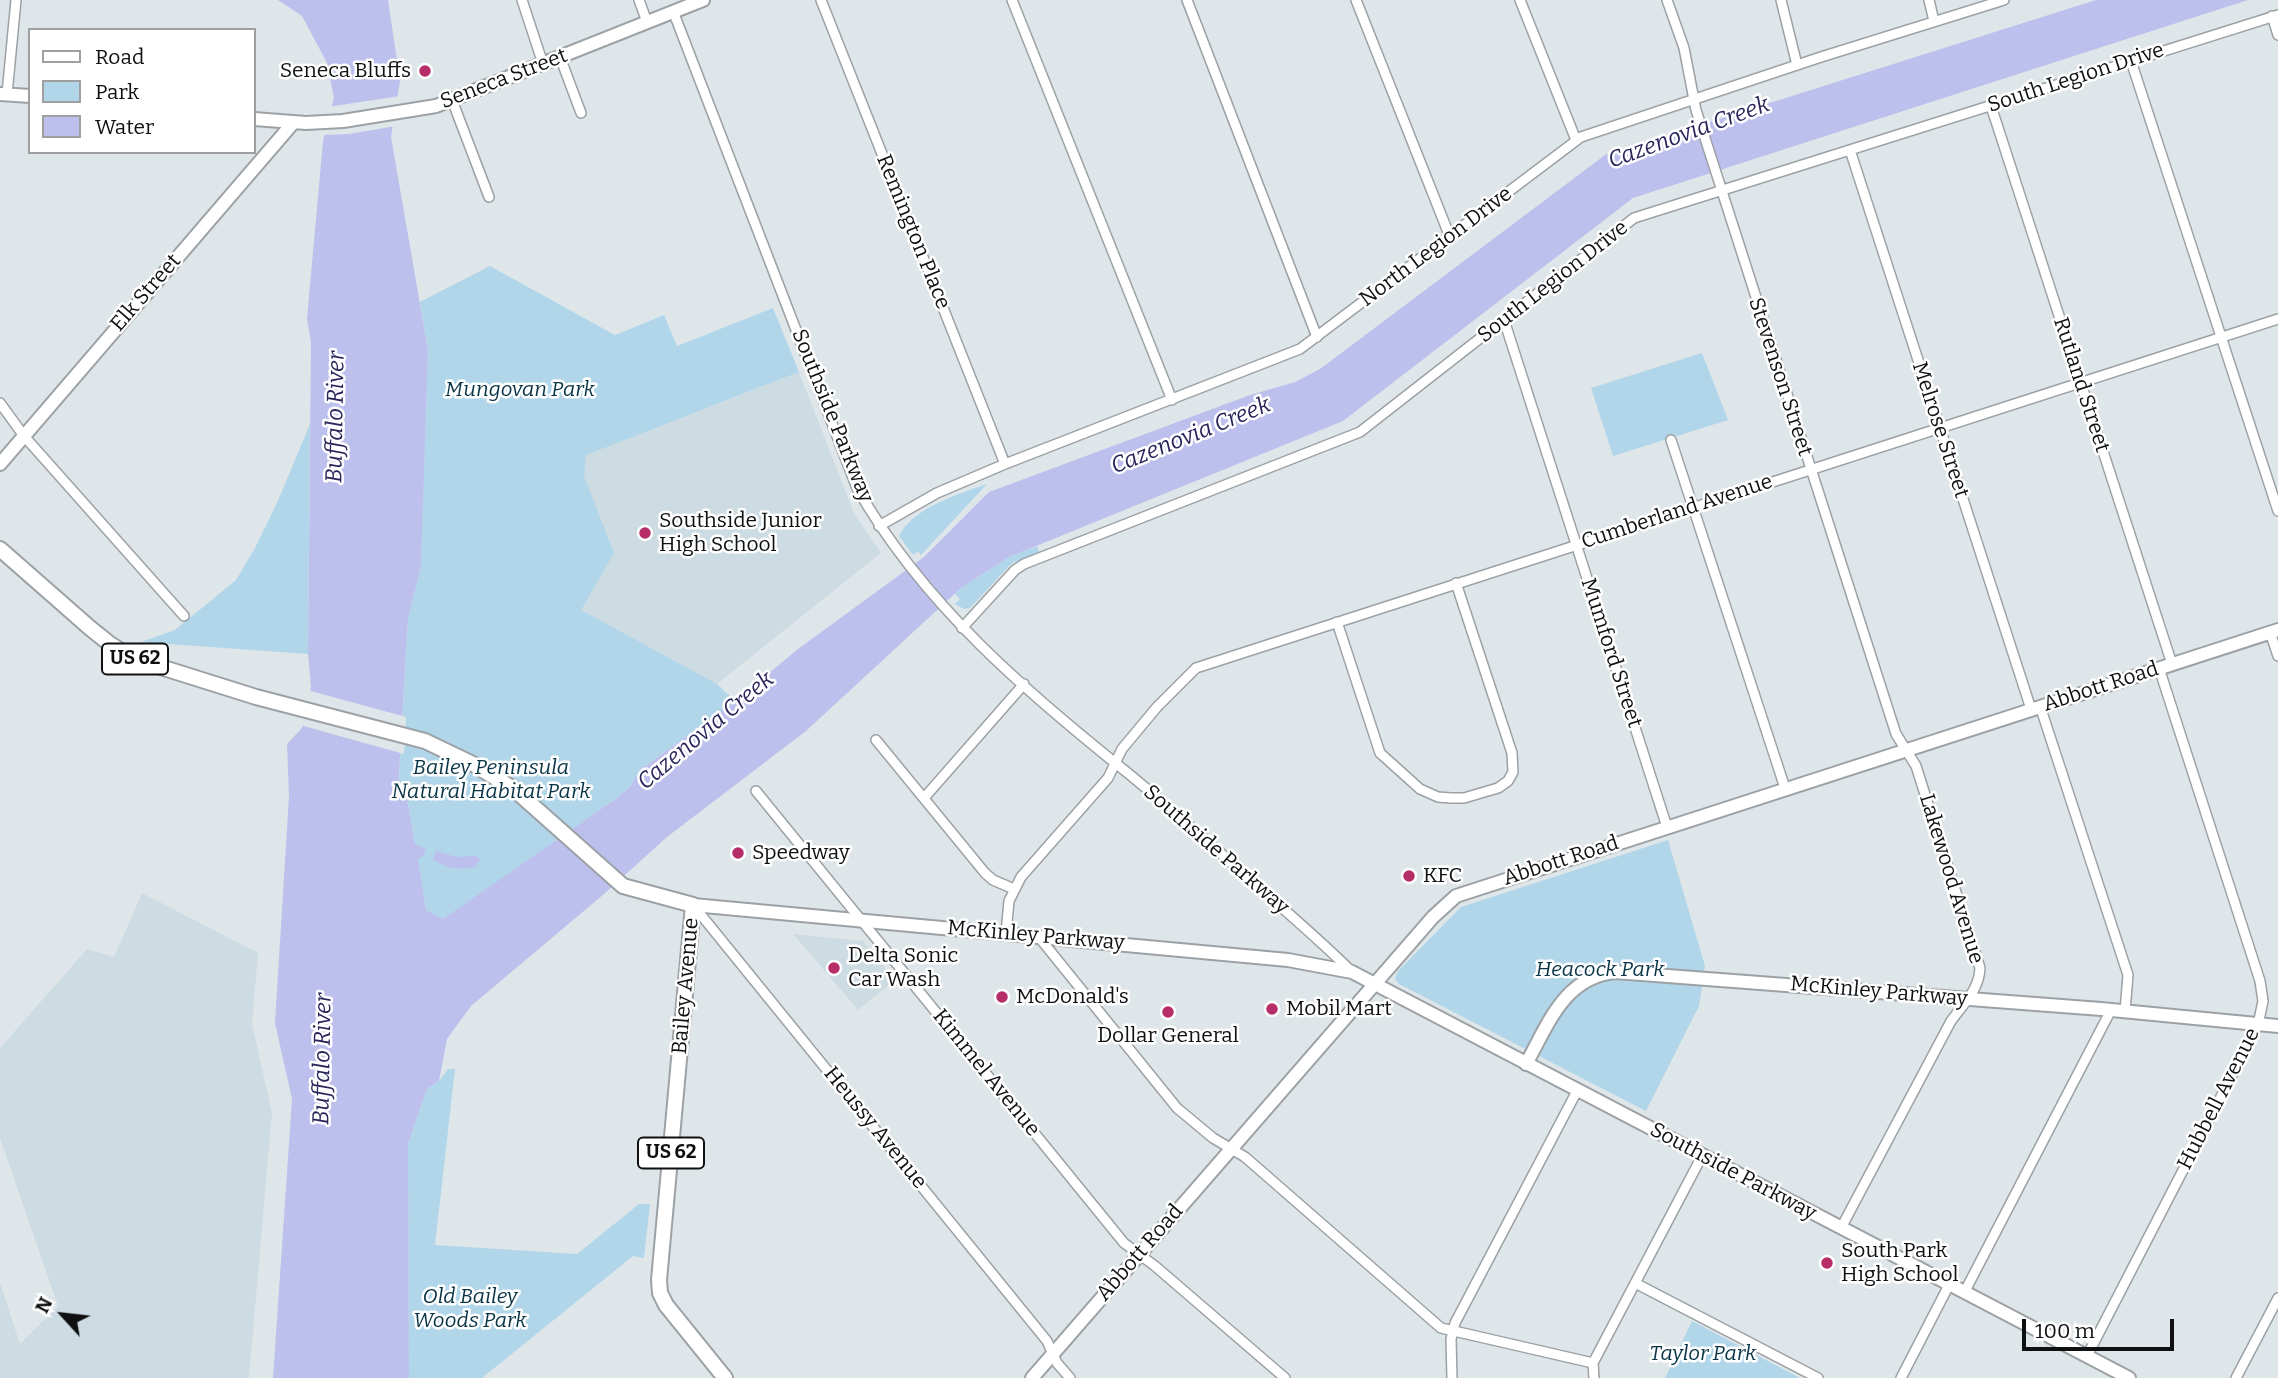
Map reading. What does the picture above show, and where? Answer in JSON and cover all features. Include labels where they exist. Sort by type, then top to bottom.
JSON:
[{"type":"main road","name":"Bailey Avenue","points":[[0,548],[90,628],[132,658],[148,665],[302,709],[425,741],[474,765],[515,790],[623,886],[693,905],[659,1280],[660,1293],[666,1305],[725,1378]]},
{"type":"street","points":[[16,0],[3,94],[28,96]]},
{"type":"street","points":[[522,0],[543,64]]},
{"type":"street","points":[[639,0],[647,22]]},
{"type":"street","name":"Seneca Street","points":[[256,119],[299,123],[368,119],[430,108],[703,0]]},
{"type":"street","name":"Remington Place","points":[[821,0],[1005,464]]},
{"type":"street","points":[[1012,0],[1172,400]]},
{"type":"street","points":[[1187,0],[1317,337]]},
{"type":"street","points":[[1356,0],[1450,237]]},
{"type":"street","points":[[1520,0],[1576,140]]},
{"type":"street","name":"Stevenson Street","points":[[1667,0],[1684,48],[1696,110],[1810,470],[1896,734],[1906,749]]},
{"type":"street","points":[[1781,0],[1797,65]]},
{"type":"street","points":[[1928,0],[1934,21]]},
{"type":"street","name":"North Legion Drive","points":[[879,526],[937,493],[1005,464],[1300,349],[1581,137],[2004,0]]},
{"type":"street","name":"Southside Parkway","points":[[673,11],[857,488],[879,526],[962,628],[1114,763],[1220,852],[1352,972]]},
{"type":"street","points":[[2275,16],[2278,35]]},
{"type":"street","name":"South Legion Drive","points":[[962,628],[1014,570],[1024,564],[1360,432],[1634,218],[1720,187],[1850,150],[2275,16]]},
{"type":"street","points":[[560,57],[581,113]]},
{"type":"street","points":[[2131,61],[2278,511]]},
{"type":"street","points":[[452,100],[489,197]]},
{"type":"street","name":"Rutland Street","points":[[1991,106],[2172,664]]},
{"type":"street","name":"Elk Street","points":[[0,464],[299,123]]},
{"type":"street","name":"Melrose Street","points":[[1850,150],[1940,428],[2127,975],[2128,995],[2118,1010]]},
{"type":"street","name":"Cumberland Avenue","points":[[1014,889],[1029,867],[1108,778],[1122,749],[1196,668],[2278,319]]},
{"type":"street","name":"Mumford Street","points":[[1504,320],[1667,827]]},
{"type":"street","points":[[0,403],[24,436],[184,616]]},
{"type":"street","points":[[1671,440],[1785,788]]},
{"type":"street","points":[[1337,622],[1380,753],[1420,789],[1438,797],[1464,798],[1498,788],[1508,781],[1513,772],[1511,753],[1456,583]]},
{"type":"street","points":[[2274,631],[2278,656]]},
{"type":"street","name":"Abbott Road","points":[[1032,1378],[1433,917],[1456,896],[2274,631]]},
{"type":"street","name":"Hubbell Avenue","points":[[2087,1356],[2258,1024],[2263,1001],[2260,981],[2158,668]]},
{"type":"street","points":[[924,798],[1024,684]]},
{"type":"street","points":[[876,740],[985,873],[993,880],[1014,889],[1009,901],[1006,933]]},
{"type":"street","name":"Lakewood Avenue","points":[[1840,1228],[1950,1022],[1979,981],[1980,968],[1916,766],[1906,749]]},
{"type":"street","name":"Kimmel Avenue","points":[[756,792],[1124,1243],[1155,1266],[1285,1378]]},
{"type":"street","name":"McKinley Parkway","points":[[693,905],[1300,961],[1352,972],[1375,983]]},
{"type":"street","name":"Heussy Avenue","points":[[693,905],[1048,1340],[1057,1363],[1070,1378]]},
{"type":"street","points":[[1038,936],[1177,1108],[1213,1138],[1245,1157],[1441,1328],[1593,1363]]},
{"type":"street","name":"McKinley Parkway","points":[[1526,1064],[1572,989],[1603,973],[1640,972],[2118,1010],[2278,1026]]},
{"type":"street","name":"Southside Parkway","points":[[1375,983],[2129,1378]]},
{"type":"street","points":[[1964,1293],[2118,1010]]},
{"type":"street","points":[[1452,1378],[1452,1330],[1577,1091]]},
{"type":"street","points":[[1594,1378],[1593,1363],[1702,1156]]},
{"type":"street","points":[[1635,1283],[1818,1378]]},
{"type":"street","points":[[1901,1378],[1949,1285]]},
{"type":"street","points":[[2235,1378],[2278,1298]]},
{"type":"shaded area","name":"Southside Junior High School","points":[[490,266],[710,407],[799,372],[854,513],[881,553],[717,684],[408,618],[428,350],[420,302]]},
{"type":"shaded area","points":[[142,893],[258,953],[252,1024],[272,1113],[249,1378],[0,1378],[0,1283],[20,1344],[58,1306],[0,1138],[0,1048],[87,949],[114,957]]},
{"type":"shaded area","points":[[793,934],[863,941],[895,980],[858,1010]]},
{"type":"green space","name":"Mungovan Park","points":[[490,266],[615,335],[664,315],[677,346],[773,308],[799,372],[586,455],[584,476],[614,553],[581,610],[717,684],[735,701],[640,770],[630,787],[614,800],[443,920],[426,910],[406,793],[398,793],[408,618],[421,566],[428,350],[420,302]]},
{"type":"green space","points":[[1702,353],[1728,420],[1613,456],[1591,388]]},
{"type":"green space","points":[[310,424],[308,654],[141,642],[175,630],[236,580],[277,503]]},
{"type":"green space","points":[[987,484],[921,555],[918,551],[913,555],[899,536],[905,526],[937,503]]},
{"type":"green space","points":[[1037,546],[1039,552],[1012,563],[970,608],[964,609],[955,604],[960,599],[955,594],[961,588],[1009,557]]},
{"type":"green space","name":"Heacock Park","points":[[1668,840],[1705,966],[1699,1006],[1646,1111],[1399,984],[1395,979],[1398,971],[1461,907]]},
{"type":"green space","name":"Old Bailey Woods Park","points":[[448,1069],[455,1069],[435,1245],[577,1254],[639,1204],[650,1204],[644,1258],[633,1256],[482,1378],[409,1378],[408,1144],[427,1089],[439,1081]]},
{"type":"green space","name":"Taylor Park","points":[[1692,1321],[1800,1378],[1665,1378]]},
{"type":"water","points":[[278,0],[388,0],[400,81],[391,137],[428,350],[421,566],[408,618],[398,792],[406,793],[415,844],[426,849],[424,855],[418,859],[426,910],[443,919],[614,800],[630,787],[640,770],[924,557],[989,492],[1250,395],[1295,382],[1320,369],[1605,155],[2096,0],[2248,0],[1633,198],[1343,421],[1009,557],[961,588],[806,731],[667,837],[471,1006],[447,1039],[439,1081],[427,1089],[408,1144],[409,1378],[273,1378],[292,1099],[275,1023],[289,796],[287,744],[302,728],[311,687],[308,654],[311,343],[307,319],[323,141],[334,98],[327,63],[302,16]]},
{"type":"water","points":[[436,851],[457,857],[476,856],[480,859],[476,867],[453,868],[433,859]]},
{"type":"pier","points":[[400,96],[396,126],[349,134],[321,135],[328,107]]},
{"type":"pier","points":[[307,690],[406,717],[404,754],[300,725]]},
{"type":"place","name":"Seneca Bluffs","points":[[425,71]]},
{"type":"place","name":"Southside Junior High School","points":[[645,533]]},
{"type":"place","name":"Speedway","points":[[738,853]]},
{"type":"place","name":"KFC","points":[[1409,876]]},
{"type":"place","name":"Delta Sonic Car Wash","points":[[834,968]]},
{"type":"place","name":"McDonald's","points":[[1002,997]]},
{"type":"place","name":"Mobil Mart","points":[[1272,1009]]},
{"type":"place","name":"Dollar General","points":[[1168,1012]]},
{"type":"place","name":"South Park High School","points":[[1827,1263]]},
{"type":"water label","name":"Cazenovia Creek","points":[[1689,133]]},
{"type":"water label","name":"Buffalo River","points":[[336,417]]},
{"type":"water label","name":"Cazenovia Creek","points":[[1191,436]]},
{"type":"water label","name":"Cazenovia Creek","points":[[706,731]]},
{"type":"water label","name":"Buffalo River","points":[[323,1059]]},
{"type":"park label","name":"Bailey Peninsula Natural Habitat Park","points":[[491,780]]}]
